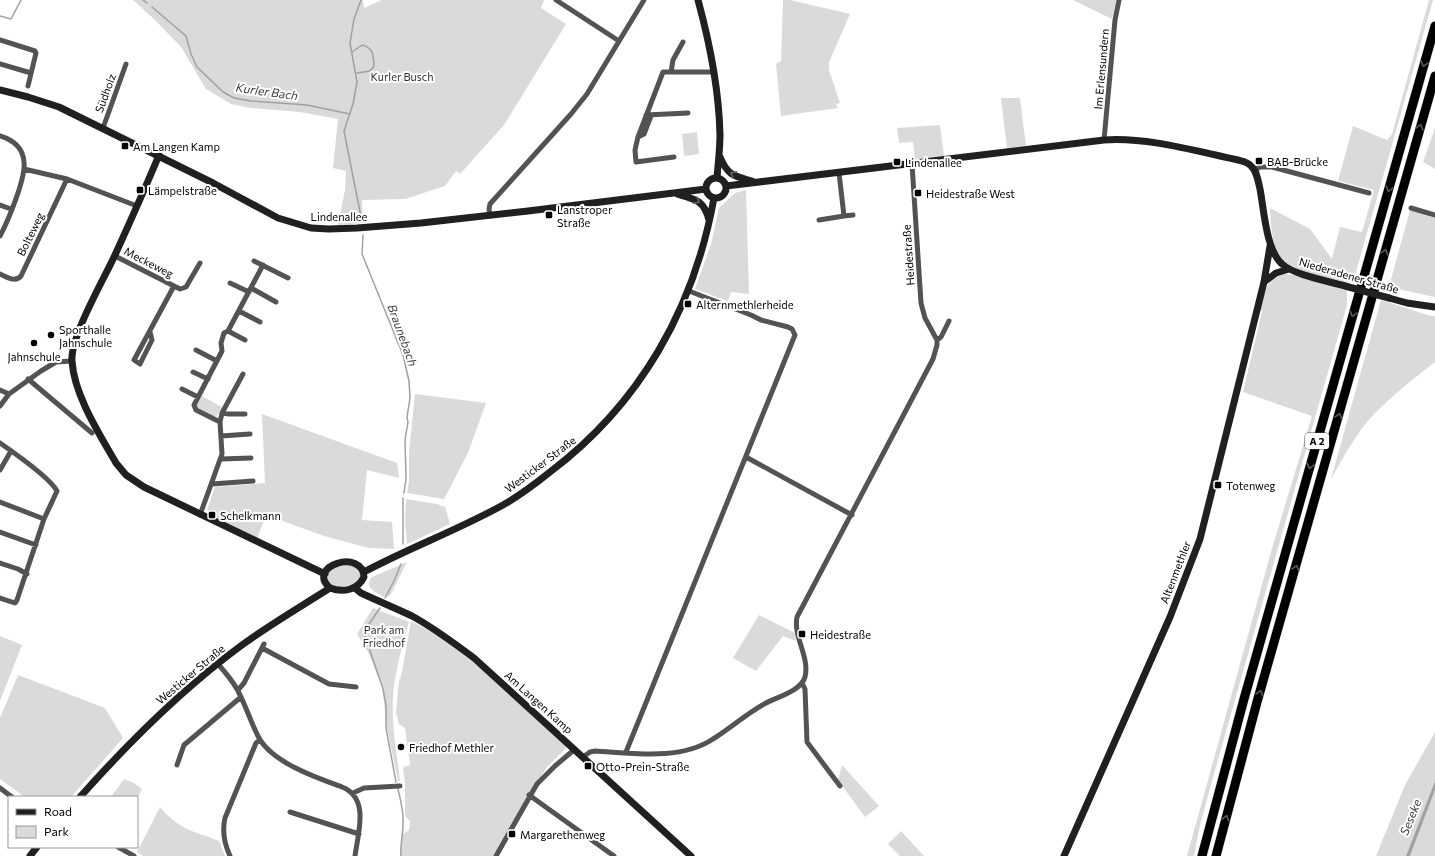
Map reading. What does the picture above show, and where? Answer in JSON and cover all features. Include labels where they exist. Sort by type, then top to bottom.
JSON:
[{"type":"highway","name":"A 2","points":[[1202,856],[1244,699],[1435,26]]},
{"type":"highway","name":"A 2","points":[[1216,856],[1257,702],[1435,76]]},
{"type":"street","points":[[556,0],[620,41]]},
{"type":"street","points":[[490,216],[490,204],[571,114],[587,94],[644,0]]},
{"type":"street","points":[[698,0],[708,37],[719,114],[719,155],[717,178]]},
{"type":"street","name":"Im Erlensundern","points":[[1104,140],[1115,20],[1119,0]]},
{"type":"street","points":[[0,40],[35,51],[36,53],[28,86]]},
{"type":"street","points":[[671,72],[673,60],[683,42]]},
{"type":"street","points":[[0,64],[31,73]]},
{"type":"street","name":"Südholz","points":[[102,128],[126,64]]},
{"type":"street","points":[[674,157],[636,162],[635,150],[638,137],[649,115],[663,72],[714,72]]},
{"type":"street","name":"Lindenallee","points":[[0,90],[59,107],[159,155],[278,218],[292,224],[311,228],[329,229],[376,227],[490,216],[706,189]]},
{"type":"street","points":[[649,115],[688,113]]},
{"type":"street","points":[[0,136],[8,138],[19,147],[24,162],[24,169],[12,209],[0,236]]},
{"type":"street","points":[[726,186],[1104,140],[1133,140],[1238,160],[1248,164],[1255,170],[1260,167],[1272,167],[1369,193]]},
{"type":"street","points":[[159,155],[115,256],[78,334],[72,361],[82,400],[121,470],[133,480],[200,515],[324,574]]},
{"type":"street","points":[[719,155],[723,165],[731,175],[757,182]]},
{"type":"street","name":"Heidestraße","points":[[912,164],[921,303],[925,318],[937,340]]},
{"type":"street","points":[[24,169],[68,179],[137,206]]},
{"type":"street","name":"Niederadener Straße","points":[[1255,170],[1270,246],[1276,258],[1289,269],[1407,303],[1435,307]]},
{"type":"street","points":[[839,173],[844,216]]},
{"type":"street","points":[[713,178],[723,180],[726,186],[723,195],[714,198],[708,195],[706,189],[707,182],[713,178]]},
{"type":"street","name":"Bolteweg","points":[[0,274],[14,280],[19,279],[68,179]]},
{"type":"street","points":[[672,193],[693,198],[700,202],[707,211],[709,222]]},
{"type":"street","name":"Westicker Straße","points":[[364,572],[503,505],[535,484],[571,456],[599,430],[622,404],[647,370],[667,336],[688,291],[705,243],[714,198]]},
{"type":"street","points":[[0,205],[12,209]]},
{"type":"street","points":[[1411,208],[1435,215]]},
{"type":"street","points":[[819,220],[853,215]]},
{"type":"street","name":"Altenmethler","points":[[1064,856],[1170,617],[1200,538],[1264,282],[1270,246]]},
{"type":"street","name":"Meckeweg","points":[[115,256],[180,289],[186,287],[200,263]]},
{"type":"street","points":[[254,260],[288,278]]},
{"type":"street","points":[[220,422],[194,409],[194,405],[222,351],[221,338],[224,333],[228,331],[263,266]]},
{"type":"street","points":[[1264,282],[1276,273],[1289,269]]},
{"type":"street","points":[[230,282],[276,302]]},
{"type":"street","name":"Meckeweg","points":[[150,332],[152,340],[140,364],[134,360],[174,286]]},
{"type":"street","points":[[626,752],[794,340],[794,332],[788,327],[761,320],[751,314],[688,291]]},
{"type":"street","points":[[239,311],[260,322]]},
{"type":"street","points":[[583,757],[594,750],[653,754],[672,753],[701,745],[712,740],[756,709],[787,694],[802,683],[805,677],[806,667],[797,627],[797,617],[933,359],[937,340],[942,337],[949,321]]},
{"type":"street","points":[[228,331],[245,340]]},
{"type":"street","points":[[196,350],[217,361]]},
{"type":"street","points":[[0,406],[10,394],[28,379],[56,362],[72,361]]},
{"type":"street","points":[[194,372],[208,379]]},
{"type":"street","points":[[200,515],[222,454],[220,422],[222,412],[243,374]]},
{"type":"street","points":[[28,379],[92,433]]},
{"type":"street","points":[[182,388],[198,397]]},
{"type":"street","points":[[0,390],[10,394]]},
{"type":"street","points":[[222,412],[229,414],[245,414]]},
{"type":"street","points":[[221,436],[250,434]]},
{"type":"street","points":[[0,443],[36,471],[56,489],[55,497],[44,519],[27,574],[15,603],[0,598]]},
{"type":"street","points":[[0,470],[11,451]]},
{"type":"street","points":[[220,459],[251,458]]},
{"type":"street","points":[[746,458],[852,515]]},
{"type":"street","points":[[212,484],[253,481]]},
{"type":"street","points":[[0,502],[44,519]]},
{"type":"street","points":[[0,532],[36,545]]},
{"type":"street","points":[[349,562],[359,565],[364,572],[362,581],[355,588],[341,591],[330,588],[325,582],[324,574],[333,564],[349,562]]},
{"type":"street","points":[[0,563],[18,569],[27,574]]},
{"type":"street","name":"Westicker Straße","points":[[81,796],[145,727],[218,664],[267,627],[330,588]]},
{"type":"street","name":"Am Langen Kamp","points":[[355,588],[361,593],[412,616],[454,643],[474,658],[691,856]]},
{"type":"street","points":[[238,690],[244,682],[263,646],[329,684],[356,687]]},
{"type":"street","points":[[218,664],[238,690],[260,740],[269,750],[303,773],[342,786],[354,793],[359,805],[360,817],[355,856]]},
{"type":"street","points":[[802,683],[805,689],[807,742],[840,786]]},
{"type":"street","points":[[177,765],[184,745],[241,697]]},
{"type":"street","points":[[230,856],[224,837],[223,828],[225,818],[256,743],[260,740]]},
{"type":"street","points":[[496,856],[530,795],[547,773],[575,749]]},
{"type":"street","points":[[354,793],[364,788],[400,786]]},
{"type":"street","points":[[0,788],[11,796]]},
{"type":"street","points":[[530,795],[614,856]]},
{"type":"street","points":[[290,812],[359,834]]},
{"type":"street","points":[[30,856],[36,848]]},
{"type":"street","points":[[120,848],[134,856]]},
{"type":"green space","name":"Kurler Busch","points":[[133,0],[363,0],[364,8],[382,0],[544,0],[541,8],[566,24],[504,125],[460,174],[456,171],[445,186],[405,199],[362,200],[363,223],[338,225],[345,190],[346,171],[333,168],[338,119],[300,112],[250,108],[231,104],[206,89],[181,47]]},
{"type":"green space","points":[[783,0],[790,0],[850,14],[829,62],[829,70],[840,103],[836,104],[838,108],[781,116],[776,64],[781,61]]},
{"type":"green space","points":[[1073,0],[1116,0],[1112,19]]},
{"type":"green space","points":[[1429,0],[1433,0],[1356,272],[1350,283],[1313,274],[1294,267],[1281,258],[1275,247],[1272,234],[1270,208],[1310,229],[1332,259],[1340,227],[1362,232],[1374,190],[1338,181],[1353,126],[1387,140],[1392,134]]},
{"type":"green space","points":[[1001,98],[1020,98],[1026,146],[1007,148]]},
{"type":"green space","points":[[940,125],[944,156],[915,159],[913,142],[899,143],[897,128]]},
{"type":"green space","points":[[1435,128],[1435,169],[1423,162]]},
{"type":"green space","points":[[697,132],[699,154],[684,156],[682,134]]},
{"type":"green space","points":[[746,190],[749,294],[731,292],[728,301],[695,289],[711,244],[719,208],[735,193]]},
{"type":"green space","points":[[1410,210],[1435,218],[1435,297],[1389,287]]},
{"type":"green space","points":[[1284,274],[1308,278],[1347,291],[1347,305],[1216,767],[1200,825],[1194,856],[1187,856],[1271,552],[1312,416],[1243,392],[1262,311],[1259,310],[1264,293],[1266,288],[1273,280]]},
{"type":"green space","points":[[1381,300],[1435,316],[1435,362],[1391,398],[1367,422],[1352,442],[1331,479]]},
{"type":"green space","points":[[415,394],[486,403],[468,453],[444,499],[407,493],[409,481],[409,452]]},
{"type":"green space","points":[[202,396],[222,407],[217,416],[213,417],[198,407],[197,405]]},
{"type":"green space","points":[[262,414],[397,463],[399,478],[367,470],[362,520],[392,522],[394,549],[369,548],[324,536],[266,515],[257,539],[213,517],[207,510],[215,487],[265,483]]},
{"type":"green space","points":[[406,499],[437,504],[445,507],[450,524],[407,544],[405,523]]},
{"type":"green space","points":[[407,562],[390,596],[384,597],[371,589],[369,584],[372,577]]},
{"type":"green space","points":[[354,565],[361,573],[357,582],[353,585],[344,587],[334,587],[330,585],[327,574],[332,568]]},
{"type":"green space","name":"Park am Friedhof","points":[[373,608],[409,622],[393,692],[394,730],[400,781],[398,781],[387,728],[382,686],[368,652],[357,634]]},
{"type":"green space","points":[[759,615],[795,633],[796,641],[783,636],[756,671],[733,658]]},
{"type":"green space","points":[[411,621],[432,633],[473,662],[567,747],[547,767],[528,796],[493,856],[400,856],[403,834],[409,830],[410,821],[405,816],[405,784],[403,767],[410,765],[405,728],[399,724],[396,713],[399,680],[401,677]]},
{"type":"green space","points":[[0,636],[22,645],[0,701]]},
{"type":"green space","points":[[18,675],[105,708],[123,738],[72,796],[24,796],[0,779],[0,718]]},
{"type":"green space","points":[[1435,732],[1435,781],[1406,856],[1376,856],[1405,785]]},
{"type":"green space","points":[[842,765],[879,806],[865,817],[838,780]]},
{"type":"green space","points":[[124,779],[134,783],[142,789],[138,797],[112,796]]},
{"type":"green space","points":[[1435,790],[1435,856],[1410,856]]},
{"type":"green space","points":[[160,807],[167,815],[180,825],[219,841],[225,856],[143,856],[137,852]]},
{"type":"green space","points":[[901,831],[924,856],[900,856],[888,844]]},
{"type":"shaded area","points":[[1435,781],[1435,790],[1410,856],[1406,856]]},
{"type":"waterway","points":[[0,16],[11,19],[21,0]]},
{"type":"waterway","name":"Kurler Bach","points":[[143,0],[147,3]]},
{"type":"waterway","name":"Braunebach","points":[[361,0],[354,19],[350,43],[357,82],[353,104],[344,131],[362,222]]},
{"type":"waterway","name":"Kurler Bach","points":[[152,7],[186,36],[191,54],[197,67],[223,92],[234,98],[251,101],[307,105],[350,114]]},
{"type":"waterway","points":[[352,52],[362,45],[369,48],[373,55],[374,66],[370,71],[357,73]]},
{"type":"waterway","name":"Braunebach","points":[[363,235],[362,254],[403,355],[409,381],[410,398],[405,440],[406,479],[404,493]]},
{"type":"waterway","name":"Braunebach","points":[[403,498],[403,544]]},
{"type":"waterway","name":"Braunebach","points":[[385,598],[401,564]]},
{"type":"waterway","name":"Braunebach","points":[[380,608],[367,627],[365,636],[383,689],[386,705],[386,728],[396,782]]},
{"type":"waterway","name":"Braunebach","points":[[398,789],[403,816],[401,856]]},
{"type":"place","name":"Am Langen Kamp","points":[[125,146]]},
{"type":"place","name":"BAB-Brücke","points":[[1259,161]]},
{"type":"place","name":"Lindenallee","points":[[897,162]]},
{"type":"place","name":"Lämpelstraße","points":[[140,190]]},
{"type":"place","name":"Heidestraße West","points":[[918,193]]},
{"type":"place","name":"Lanstroper Straße","points":[[549,215]]},
{"type":"place","name":"Alternmethlerheide","points":[[688,304]]},
{"type":"place","name":"Sporthalle Jahnschule","points":[[51,335]]},
{"type":"place","name":"Jahnschule","points":[[34,343]]},
{"type":"place","name":"Totenweg","points":[[1218,485]]},
{"type":"place","name":"Schelkmann","points":[[212,515]]},
{"type":"place","name":"Heidestraße","points":[[802,634]]},
{"type":"place","name":"Friedhof Methler","points":[[401,747]]},
{"type":"place","name":"Otto-Prein-Straße","points":[[588,766]]},
{"type":"place","name":"Margarethenweg","points":[[512,834]]},
{"type":"water label","name":"Seseke","points":[[1410,817]]}]
